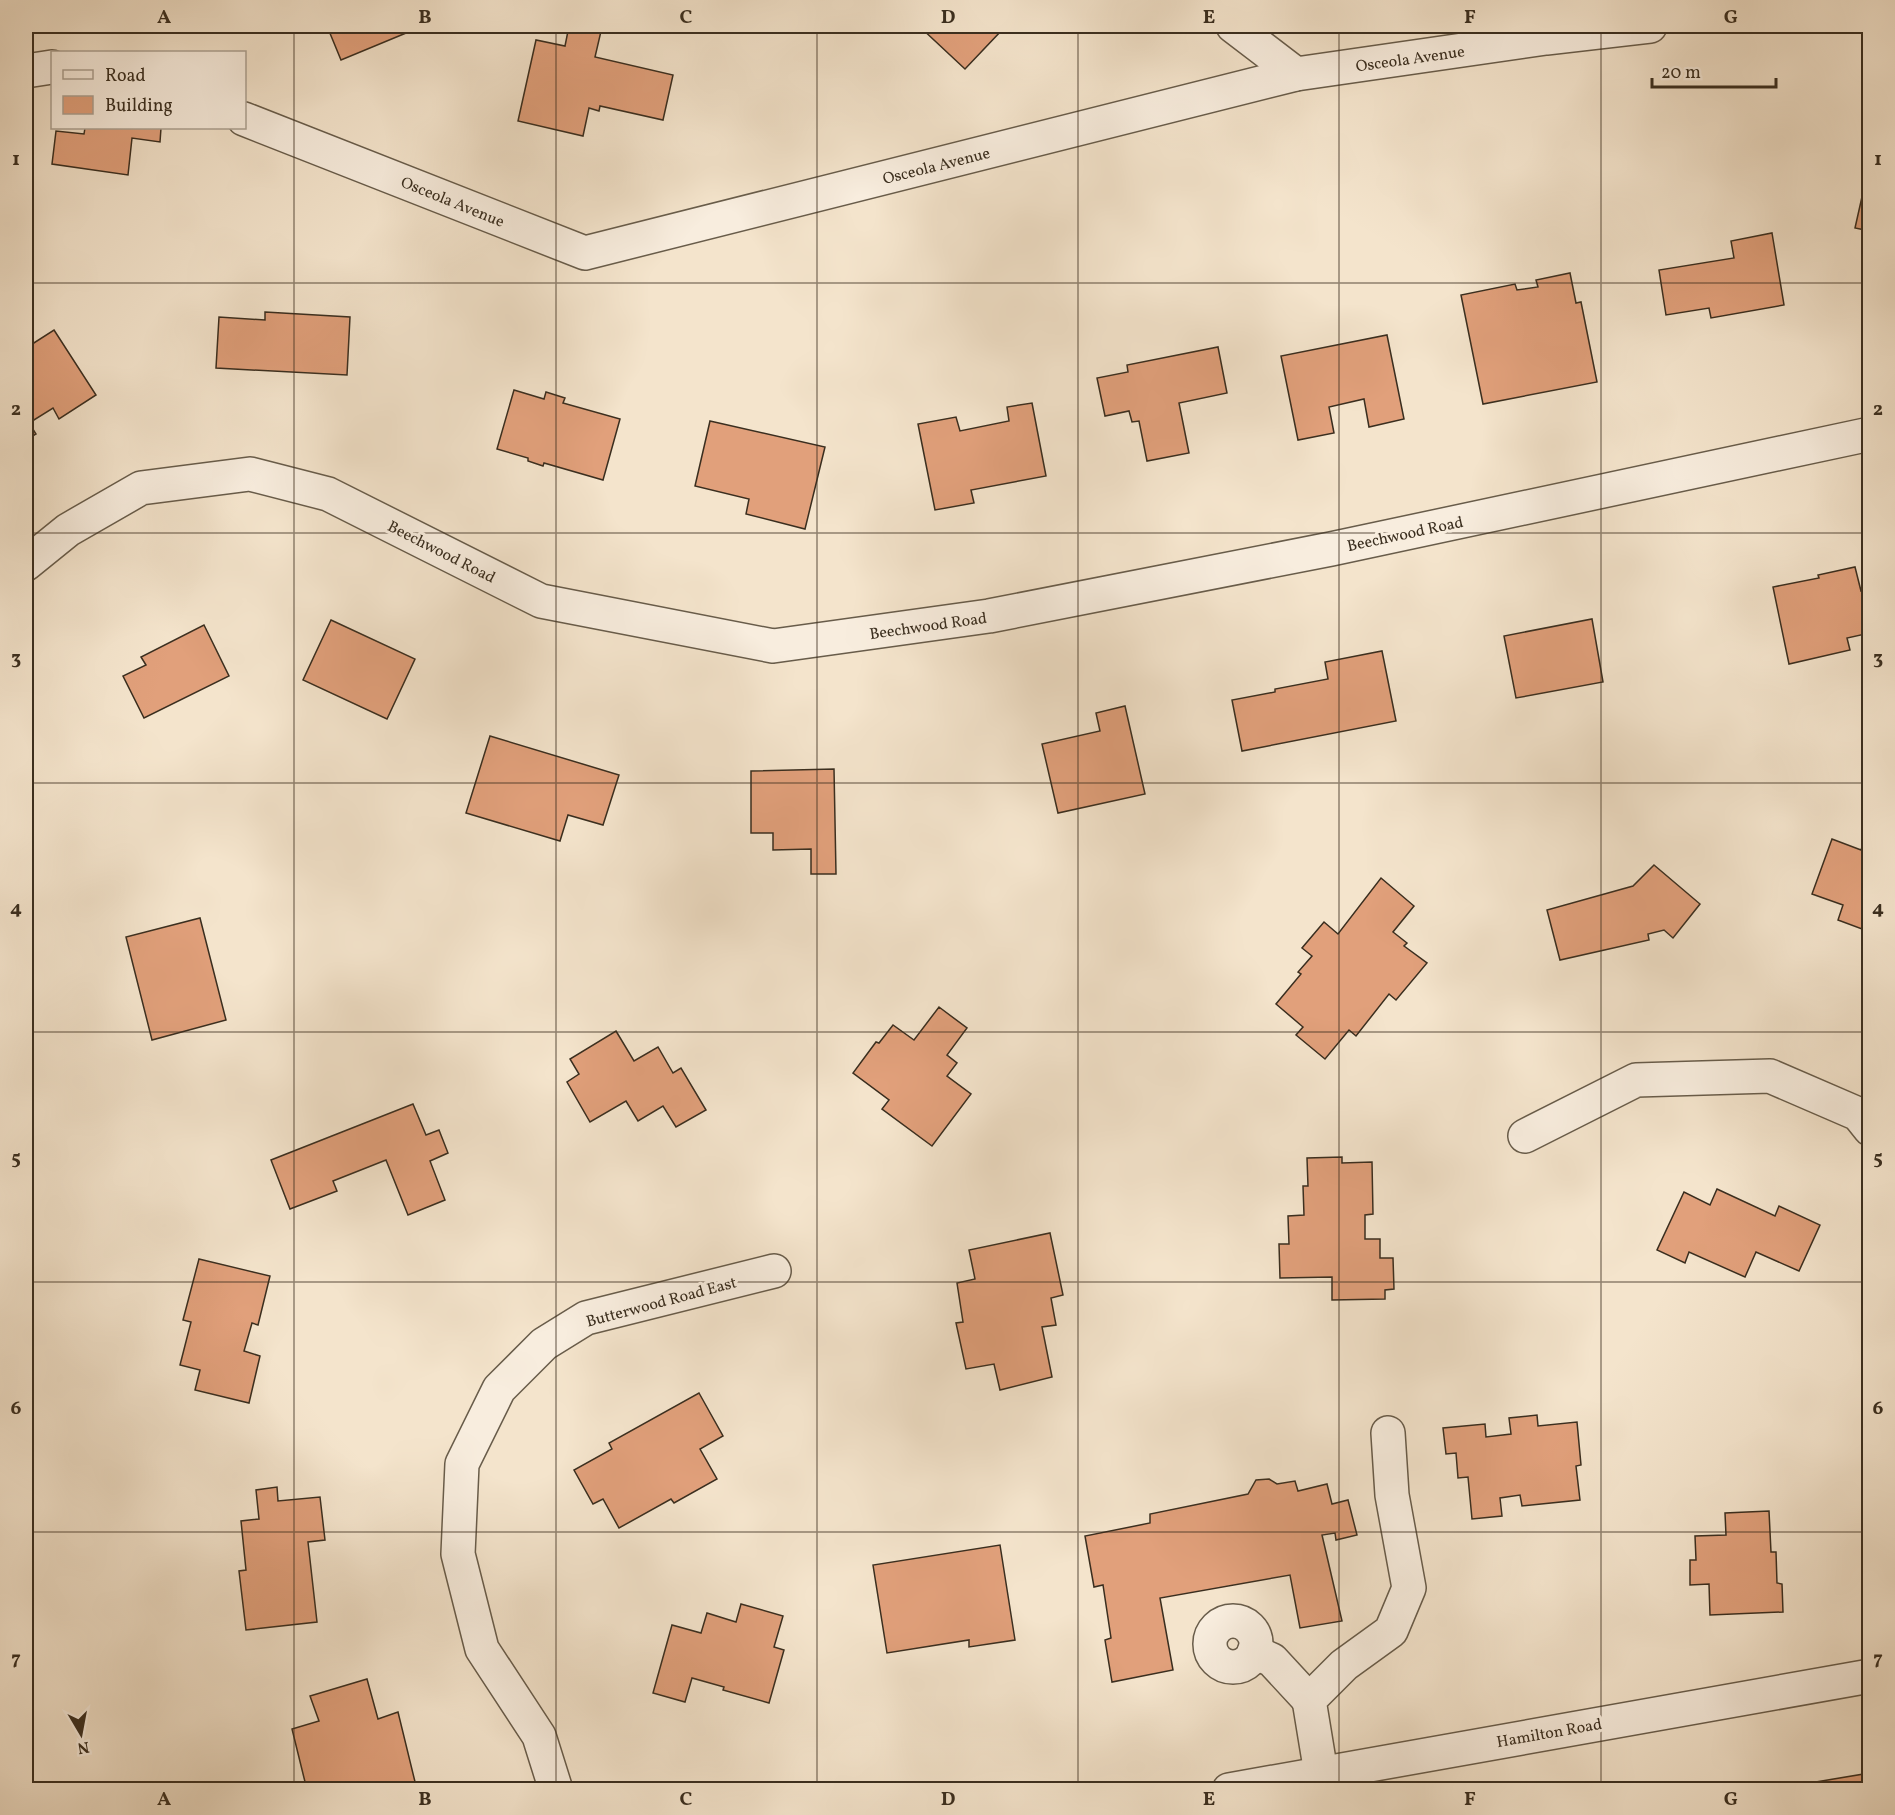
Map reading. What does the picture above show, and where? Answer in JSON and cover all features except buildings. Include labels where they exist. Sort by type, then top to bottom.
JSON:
[{"type":"street","points":[[1233,26],[1296,74]]},
{"type":"street","name":"Osceola Avenue","points":[[246,120],[585,254],[1296,74],[1546,38],[1650,26]]},
{"type":"street","points":[[26,71],[51,67]]},
{"type":"street","name":"Beechwood Road","points":[[26,564],[68,530],[141,488],[250,474],[328,494],[541,601],[773,646],[989,616],[1342,547],[1869,434]]},
{"type":"street","points":[[1525,1136],[1636,1080],[1770,1076],[1858,1114],[1869,1129]]},
{"type":"street","name":"Butterwood Road East","points":[[556,1790],[539,1736],[482,1649],[458,1554],[462,1464],[499,1389],[544,1344],[586,1318],[774,1271]]},
{"type":"street","points":[[1309,1700],[1344,1665],[1391,1631],[1409,1588],[1392,1495],[1388,1433]]},
{"type":"street","points":[[1254,1652],[1272,1660],[1309,1700],[1321,1773]]},
{"type":"street","name":"Hamilton Road","points":[[1229,1790],[1869,1676]]}]
